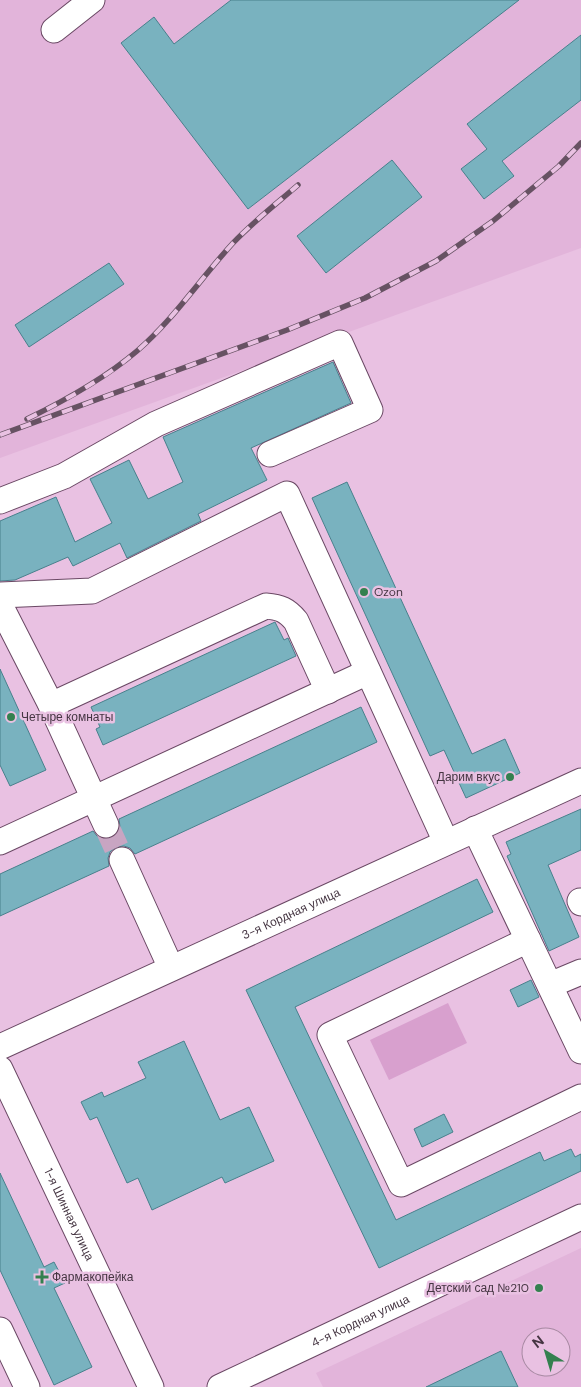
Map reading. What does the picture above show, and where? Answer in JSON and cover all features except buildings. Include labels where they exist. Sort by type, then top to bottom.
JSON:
[{"type":"street","points":[[54,30],[92,0]]},
{"type":"street","points":[[0,501],[64,476],[156,424],[340,343],[370,410],[270,454]]},
{"type":"street","points":[[0,595],[92,590],[287,494],[446,842]]},
{"type":"street","points":[[0,605],[51,705],[106,825]]},
{"type":"street","points":[[51,705],[266,606],[279,607],[289,612],[296,621],[328,691]]},
{"type":"street","points":[[0,842],[368,672]]},
{"type":"street","name":"3-я Кордная улица","points":[[0,1046],[581,780]]},
{"type":"street","points":[[475,829],[581,1051]]},
{"type":"street","points":[[122,860],[171,968]]},
{"type":"street","points":[[528,940],[330,1035],[401,1184],[581,1097]]},
{"type":"street","points":[[550,986],[581,972]]},
{"type":"street","name":"1-я Шинная улица","points":[[0,1069],[151,1387]]},
{"type":"street","name":"4-я Кордная улица","points":[[220,1387],[245,1382],[581,1217]]},
{"type":"street","points":[[2,1342],[27,1387]]},
{"type":"shaded area","points":[[0,0],[581,0],[581,248],[0,458]]},
{"type":"shaded area","points":[[448,1003],[467,1043],[389,1080],[370,1040]]},
{"type":"shaded area","name":"Детский сад №210","points":[[581,1248],[581,1387],[323,1387],[316,1373]]},
{"type":"tunnel","points":[[106,825],[122,860]]},
{"type":"railway","points":[[0,435],[287,330],[365,298],[436,261],[493,221],[559,166],[581,143]]},
{"type":"railway","points":[[27,419],[84,388],[111,371],[137,351],[163,326],[233,243],[298,185]]},
{"type":"place","name":"Ozon","points":[[364,592]]},
{"type":"place","name":"Четыре комнаты","points":[[11,717]]},
{"type":"place","name":"Дарим вкус","points":[[510,777]]},
{"type":"place","name":"Фармакопейка","points":[[42,1277]]},
{"type":"place","name":"Детский сад №210","points":[[539,1288]]}]
